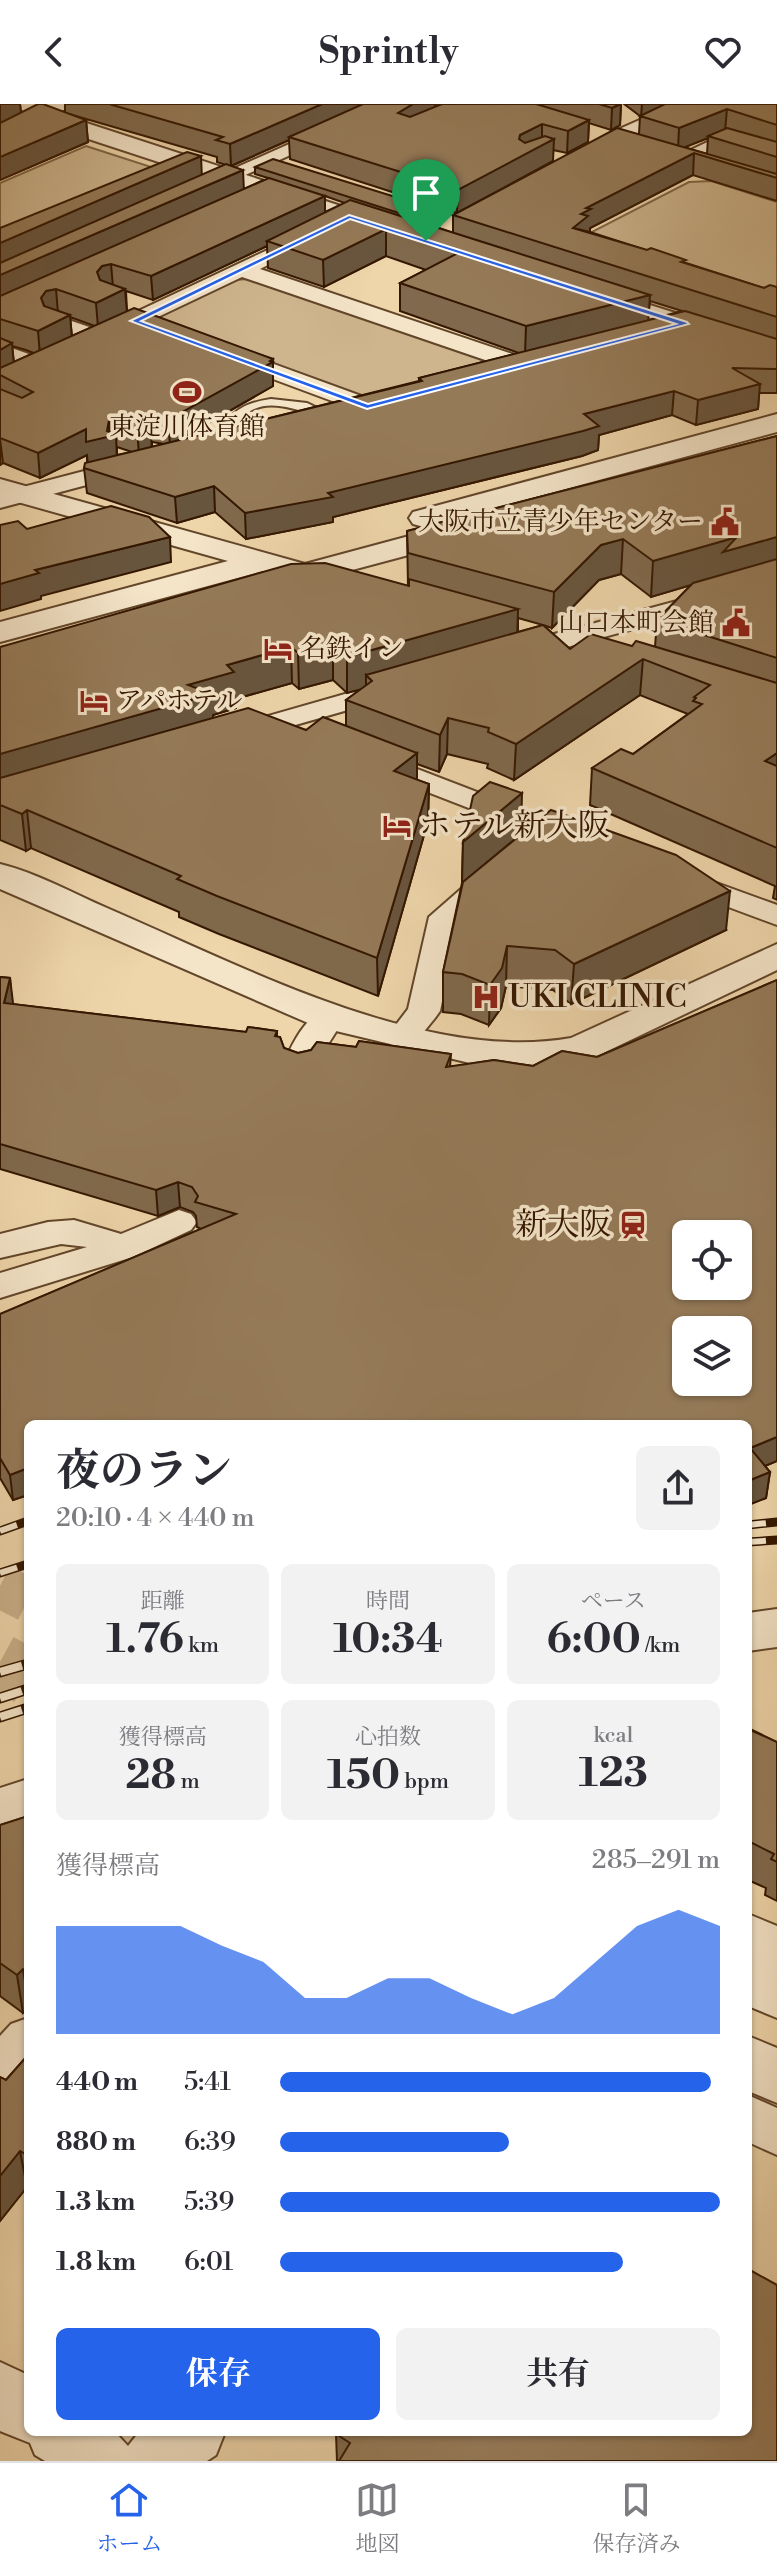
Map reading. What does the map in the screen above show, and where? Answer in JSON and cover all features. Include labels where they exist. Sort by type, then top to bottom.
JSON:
[{"type":"street","points":[[180,197],[227,177],[277,162],[395,104]]},
{"type":"street","points":[[645,142],[692,104]]},
{"type":"street","points":[[0,137],[44,107],[60,122],[413,237]]},
{"type":"street","points":[[618,112],[645,142]]},
{"type":"street","points":[[588,131],[615,139],[645,142],[711,168]]},
{"type":"street","points":[[574,162],[615,139]]},
{"type":"street","points":[[682,159],[724,140],[777,156]]},
{"type":"street","points":[[242,202],[268,191]]},
{"type":"street","points":[[8,382],[99,338],[137,311],[240,269],[349,217]]},
{"type":"street","points":[[240,269],[525,366]]},
{"type":"street","points":[[565,286],[777,354]]},
{"type":"street","points":[[137,311],[170,334]]},
{"type":"street","points":[[57,323],[99,338]]},
{"type":"street","points":[[643,337],[685,324]]},
{"type":"street","points":[[214,350],[367,406]]},
{"type":"street","points":[[0,351],[41,366]]},
{"type":"street","points":[[485,377],[555,359]]},
{"type":"street","points":[[288,414],[330,417],[392,400]]},
{"type":"street","points":[[0,632],[777,423]]},
{"type":"street","points":[[205,447],[245,438]]},
{"type":"street","points":[[0,657],[777,445]]},
{"type":"street","points":[[8,494],[149,462]]},
{"type":"street","points":[[8,494],[268,561],[363,590]]},
{"type":"street","points":[[483,663],[777,582]]},
{"type":"street","points":[[496,626],[613,658]]},
{"type":"street","points":[[214,741],[424,680]]},
{"type":"street","points":[[275,722],[314,738]]},
{"type":"street","points":[[343,749],[530,846],[606,851]]},
{"type":"street","points":[[402,1038],[424,1011],[444,917],[530,846]]},
{"type":"street","points":[[663,873],[777,916]]},
{"type":"street","points":[[0,875],[329,1018],[402,1038],[474,1052],[560,1054],[581,1048],[777,955]]},
{"type":"street","points":[[299,1065],[307,1046],[329,1018]]},
{"type":"street","points":[[0,1286],[120,1249],[179,1222]]},
{"type":"street","points":[[0,1246],[67,1230],[98,1235],[120,1249]]},
{"type":"street","points":[[752,1631],[777,1628]]},
{"type":"street","points":[[0,1810],[24,1802]]},
{"type":"street","points":[[752,1935],[777,1948]]},
{"type":"street","points":[[752,1981],[777,1993]]},
{"type":"street","points":[[0,2067],[24,2043]]},
{"type":"street","points":[[752,2064],[777,2077]]},
{"type":"street","points":[[752,2119],[777,2133]]},
{"type":"street","points":[[0,2393],[24,2409]]},
{"type":"street","points":[[64,2436],[102,2461]]},
{"type":"street","points":[[154,2461],[188,2436]]},
{"type":"lane","points":[[261,393],[288,414]]},
{"type":"lane","points":[[245,438],[226,434],[235,415],[256,405],[288,414]]},
{"type":"lane","points":[[115,451],[149,462]]},
{"type":"shaded area","points":[[86,146],[176,175],[0,248],[0,183]]},
{"type":"shaded area","points":[[711,181],[777,202],[777,309],[582,237],[689,182]]},
{"type":"shaded area","points":[[248,279],[490,362],[362,400],[148,322],[235,280]]},
{"type":"building","points":[[38,104],[86,120],[0,157],[0,123]]},
{"type":"building","points":[[109,104],[322,104],[230,144],[216,140],[223,137]]},
{"type":"building","points":[[363,104],[413,104],[398,113],[410,117],[442,104],[536,104],[589,120],[568,131],[542,124],[520,135],[519,139],[525,143],[545,136],[554,139],[458,190],[289,137]]},
{"type":"building","points":[[599,104],[620,104],[612,108]]},
{"type":"building","points":[[665,104],[777,104],[777,125],[727,109],[679,128],[640,116]]},
{"type":"building","points":[[617,128],[777,174],[777,178],[694,153],[586,208],[591,209],[581,214],[588,216],[573,228],[647,250],[651,248],[686,260],[681,262],[764,288],[770,285],[777,287],[777,317],[453,215]]},
{"type":"building","points":[[727,128],[777,142],[777,157],[708,136]]},
{"type":"building","points":[[187,152],[201,156],[0,243],[0,228]]},
{"type":"building","points":[[273,159],[444,212],[427,222],[255,167]]},
{"type":"building","points":[[226,164],[243,170],[0,275],[0,263]]},
{"type":"building","points":[[269,178],[325,196],[151,276],[111,264],[102,266],[97,272],[100,280],[125,289],[96,303],[56,289],[46,291],[41,298],[44,306],[70,315],[38,331],[0,319],[0,296]]},
{"type":"building","points":[[350,200],[650,295],[526,326],[400,283],[458,253],[386,229],[323,260],[267,241]]},
{"type":"building","points":[[134,308],[273,359],[270,361],[273,362],[168,420],[150,417],[150,426],[137,429],[109,420],[107,431],[116,435],[86,442],[86,429],[38,453],[0,438],[0,389],[22,398],[33,392],[0,375],[0,368]]},
{"type":"building","points":[[685,311],[777,339],[777,369],[732,368],[760,384],[698,400],[674,391],[584,414],[599,426],[583,431],[328,493],[333,497],[245,513],[214,486],[175,497],[84,468],[85,463],[422,381],[419,378]]},
{"type":"building","points":[[0,338],[12,343],[0,350]]},
{"type":"building","points":[[777,436],[777,537],[723,552],[737,537],[653,561],[623,539],[601,545],[554,592],[408,553],[407,531]]},
{"type":"building","points":[[111,506],[149,517],[170,537],[35,570],[39,573],[0,584],[0,525],[18,521],[27,529]]},
{"type":"building","points":[[777,559],[777,658],[657,620],[693,583]]},
{"type":"building","points":[[325,563],[409,586],[409,579],[518,609],[347,657],[333,644],[298,653],[291,647],[227,665],[234,672],[188,685],[212,694],[0,754],[0,647],[291,564]]},
{"type":"building","points":[[543,625],[570,649],[591,634],[632,646],[636,641],[777,683],[777,753],[765,761],[777,766],[777,848],[592,768],[621,749],[633,754],[702,704],[693,701],[694,697],[710,685],[643,659],[516,744],[488,732],[489,728],[448,718],[440,735],[346,700],[372,681],[366,675]]},
{"type":"building","points":[[248,708],[306,730],[323,717],[417,753],[394,771],[429,784],[377,958],[217,896],[177,879],[181,876],[27,810],[22,814],[0,805],[0,778]]},
{"type":"building","points":[[490,782],[522,793],[463,842],[473,796]]},
{"type":"building","points":[[551,810],[676,855],[730,891],[574,964],[555,950],[507,946],[502,968],[490,985],[462,974],[443,972],[463,882]]},
{"type":"building","points":[[0,977],[10,978],[4,1003],[246,1032],[248,1027],[277,1031],[275,1036],[280,1037],[284,1048],[298,1053],[311,1050],[317,1042],[356,1047],[359,1041],[451,1054],[446,1067],[494,1060],[533,1066],[562,1051],[597,1057],[777,980],[777,1437],[752,1447],[752,1420],[24,1420],[24,1470],[10,1475],[0,1458],[0,1314],[236,1214],[195,1202],[198,1196],[192,1187],[178,1182],[156,1190],[0,1144]]},
{"type":"building","points":[[752,1450],[770,1472],[752,1479]]},
{"type":"building","points":[[752,1731],[777,1742],[777,1862],[771,1859],[774,1854],[752,1843]]},
{"type":"building","points":[[24,1817],[24,1970],[17,1975],[0,1963],[0,1825]]},
{"type":"building","points":[[24,2060],[24,2153],[20,2151],[0,2176],[0,2077],[6,2080]]},
{"type":"building","points":[[752,2271],[777,2285],[777,2461],[339,2461],[350,2443],[339,2436],[752,2436]]},
{"type":"tunnel","points":[[0,1586],[24,1598]]},
{"type":"tunnel","points":[[0,1662],[24,1675]]},
{"type":"railway","points":[[0,1531],[24,1522]]},
{"type":"railway","points":[[752,1525],[777,1522]]},
{"type":"railway","points":[[752,1542],[777,1540]]},
{"type":"railway","points":[[0,1573],[24,1565]]},
{"type":"railway","points":[[0,1672],[24,1665]]},
{"type":"railway","points":[[0,1698],[24,1690]]},
{"type":"railway","points":[[0,1717],[24,1709]]},
{"type":"place","name":"東淀川体育館","points":[[187,392]]},
{"type":"place","name":"大阪市立青少年センター","points":[[725,522]]},
{"type":"place","name":"山口本町会館","points":[[736,623]]},
{"type":"place","name":"名鉄イン","points":[[278,649]]},
{"type":"place","name":"アパホテル","points":[[94,701]]},
{"type":"place","name":"ホテル新大阪","points":[[397,826]]},
{"type":"place","name":"UKI CLINIC","points":[[486,997]]},
{"type":"place","name":"新大阪","points":[[633,1225]]},
{"type":"route","points":[[349,217],[426,241],[685,324],[672,330],[367,406],[134,321],[349,217]]}]
